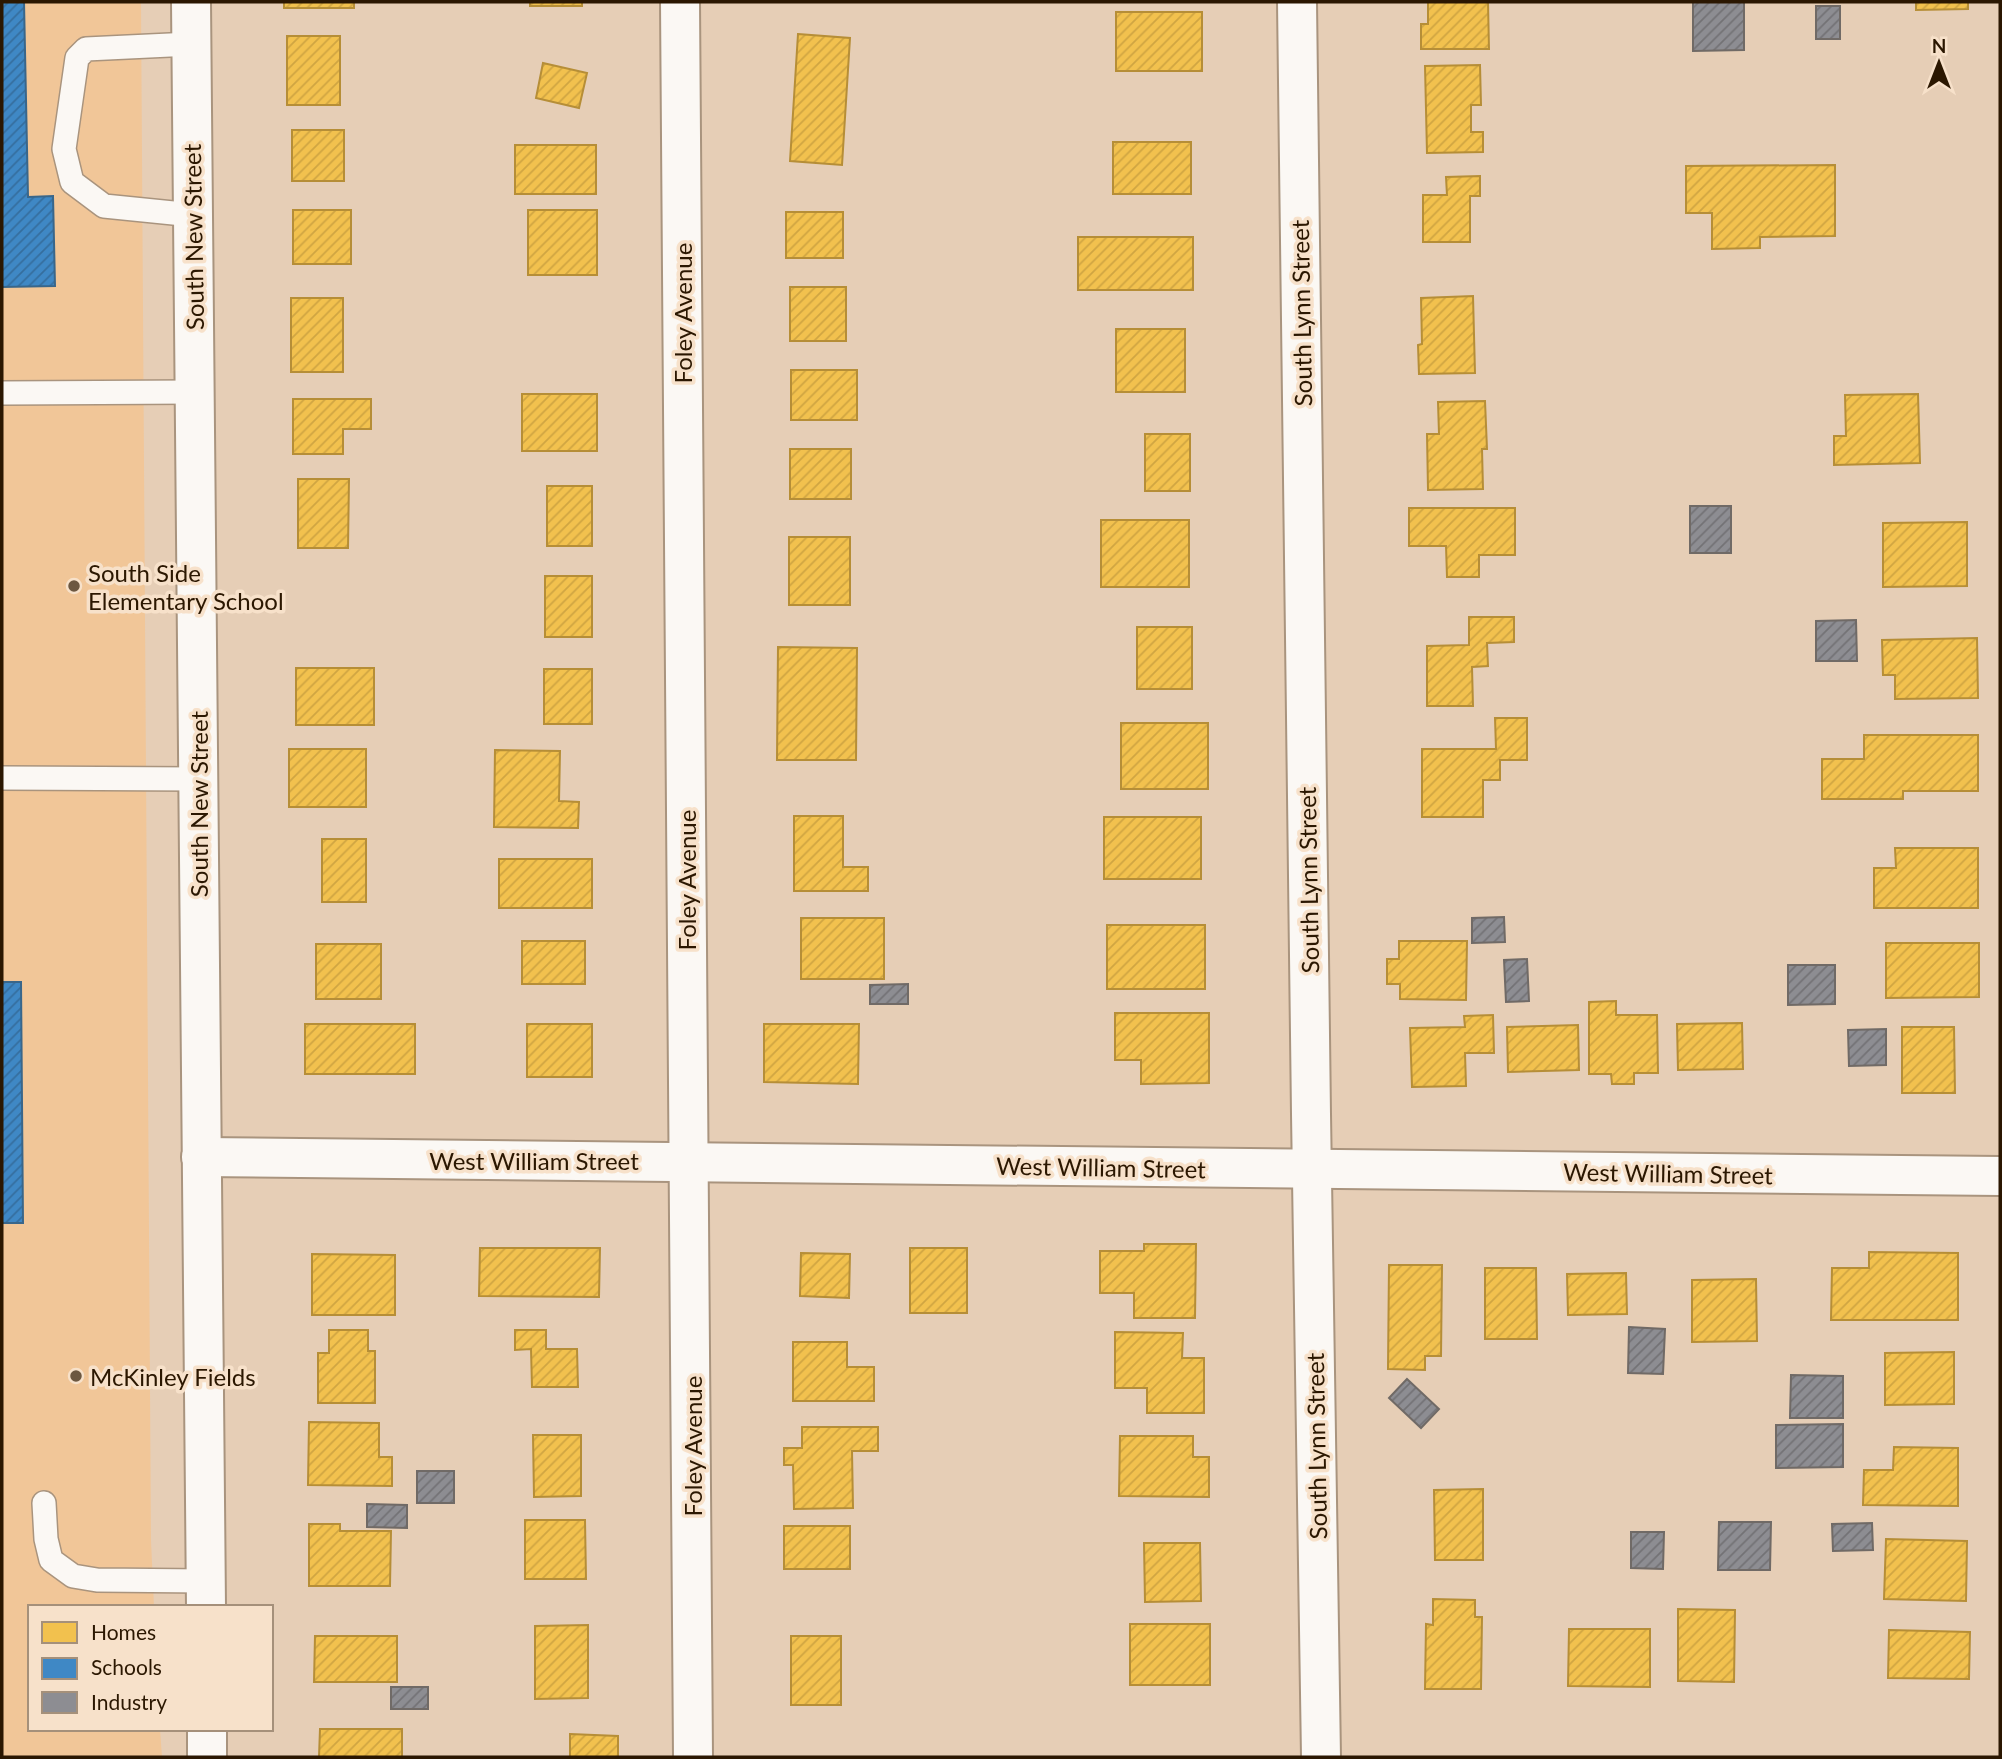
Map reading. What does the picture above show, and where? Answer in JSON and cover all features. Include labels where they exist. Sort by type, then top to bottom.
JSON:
[{"type":"street","name":"South New Street","points":[[191,2],[206,1594]]},
{"type":"street","name":"Foley Avenue","points":[[680,2],[693,1757]]},
{"type":"street","name":"South Lynn Street","points":[[1297,2],[1321,1757]]},
{"type":"street","name":"West William Street","points":[[201,1157],[2000,1176]]},
{"type":"street","points":[[207,1731],[207,1757]]},
{"type":"lane","points":[[191,44],[86,50],[77,58],[64,149],[72,182],[104,206],[193,215]]},
{"type":"lane","points":[[2,393],[196,393]]},
{"type":"lane","points":[[2,778],[198,779]]},
{"type":"lane","points":[[44,1503],[46,1539],[51,1560],[73,1576],[206,1594]]},
{"type":"shaded area","points":[[2,2],[141,2],[151,1541],[154,1605],[28,1605],[28,1731],[160,1731],[162,1757],[2,1757]]},
{"type":"building: Homes","points":[[284,2],[354,2],[354,8],[284,8]]},
{"type":"building: Homes","points":[[530,2],[582,2],[582,6],[530,6]]},
{"type":"building: Homes","points":[[1428,2],[1488,2],[1489,49],[1421,49],[1421,24],[1428,24]]},
{"type":"building: Homes","points":[[1916,2],[1968,2],[1968,9],[1916,10]]},
{"type":"building: Homes","points":[[1116,12],[1202,12],[1202,71],[1116,71]]},
{"type":"building: Homes","points":[[798,34],[850,38],[842,165],[790,161]]},
{"type":"building: Homes","points":[[287,36],[340,36],[340,105],[287,105]]},
{"type":"building: Homes","points":[[543,63],[587,73],[579,108],[536,98]]},
{"type":"building: Homes","points":[[1480,65],[1481,105],[1471,105],[1471,132],[1483,132],[1483,152],[1427,153],[1425,66]]},
{"type":"building: Homes","points":[[292,130],[344,130],[344,181],[292,181]]},
{"type":"building: Homes","points":[[1113,142],[1191,142],[1191,194],[1113,194]]},
{"type":"building: Homes","points":[[515,145],[596,145],[596,194],[515,194]]},
{"type":"building: Homes","points":[[1835,165],[1835,236],[1760,237],[1760,248],[1712,249],[1712,213],[1686,213],[1686,166]]},
{"type":"building: Homes","points":[[1480,176],[1480,196],[1470,196],[1470,242],[1423,242],[1423,195],[1447,195],[1446,177]]},
{"type":"building: Homes","points":[[293,210],[351,210],[351,264],[293,264]]},
{"type":"building: Homes","points":[[528,210],[597,210],[597,275],[528,275]]},
{"type":"building: Homes","points":[[786,212],[843,212],[843,258],[786,258]]},
{"type":"building: Homes","points":[[1078,237],[1193,237],[1193,290],[1078,290]]},
{"type":"building: Homes","points":[[790,287],[846,287],[846,341],[790,341]]},
{"type":"building: Homes","points":[[1473,296],[1475,373],[1419,374],[1418,345],[1422,344],[1421,298]]},
{"type":"building: Homes","points":[[291,298],[343,298],[343,372],[291,372]]},
{"type":"building: Homes","points":[[1116,329],[1185,329],[1185,392],[1116,392]]},
{"type":"building: Homes","points":[[791,370],[857,370],[857,420],[791,420]]},
{"type":"building: Homes","points":[[522,394],[597,394],[597,451],[522,451]]},
{"type":"building: Homes","points":[[1918,394],[1920,463],[1834,465],[1834,436],[1846,436],[1845,395]]},
{"type":"building: Homes","points":[[293,399],[371,399],[371,429],[343,429],[343,454],[293,454]]},
{"type":"building: Homes","points":[[1485,401],[1487,449],[1482,449],[1483,489],[1428,490],[1427,434],[1439,434],[1438,402]]},
{"type":"building: Homes","points":[[1145,434],[1190,434],[1190,491],[1145,491]]},
{"type":"building: Homes","points":[[790,449],[851,449],[851,499],[790,499]]},
{"type":"building: Homes","points":[[298,479],[349,479],[348,548],[298,548]]},
{"type":"building: Homes","points":[[547,486],[592,486],[592,546],[547,546]]},
{"type":"building: Homes","points":[[1409,508],[1515,508],[1515,555],[1479,555],[1479,577],[1447,577],[1446,546],[1409,546]]},
{"type":"building: Homes","points":[[1101,520],[1189,520],[1189,587],[1101,587]]},
{"type":"building: Homes","points":[[1967,522],[1967,586],[1883,587],[1883,523]]},
{"type":"building: Homes","points":[[789,537],[850,537],[850,605],[789,605]]},
{"type":"building: Homes","points":[[545,576],[592,576],[592,637],[545,637]]},
{"type":"building: Homes","points":[[1469,617],[1514,617],[1514,642],[1487,643],[1488,666],[1472,667],[1473,706],[1427,706],[1427,646],[1469,645]]},
{"type":"building: Homes","points":[[1137,627],[1192,627],[1192,689],[1137,689]]},
{"type":"building: Homes","points":[[1977,638],[1978,698],[1895,699],[1895,675],[1883,675],[1882,640]]},
{"type":"building: Homes","points":[[778,647],[857,648],[856,760],[777,760]]},
{"type":"building: Homes","points":[[296,668],[374,668],[374,725],[296,725]]},
{"type":"building: Homes","points":[[544,669],[592,669],[592,724],[544,724]]},
{"type":"building: Homes","points":[[1495,718],[1527,718],[1527,760],[1500,760],[1500,780],[1483,780],[1483,817],[1422,817],[1422,749],[1496,749]]},
{"type":"building: Homes","points":[[1121,723],[1208,723],[1208,789],[1121,789]]},
{"type":"building: Homes","points":[[1864,735],[1978,735],[1978,791],[1903,791],[1903,799],[1822,799],[1822,759],[1864,759]]},
{"type":"building: Homes","points":[[289,749],[366,749],[366,807],[289,807]]},
{"type":"building: Homes","points":[[495,750],[560,751],[559,801],[579,802],[578,828],[494,827]]},
{"type":"building: Homes","points":[[794,816],[843,816],[843,867],[868,867],[868,891],[794,891]]},
{"type":"building: Homes","points":[[1104,817],[1201,817],[1201,879],[1104,879]]},
{"type":"building: Homes","points":[[322,839],[366,839],[366,902],[322,902]]},
{"type":"building: Homes","points":[[1895,848],[1978,848],[1978,908],[1874,908],[1874,868],[1896,868]]},
{"type":"building: Homes","points":[[499,859],[592,859],[592,908],[499,908]]},
{"type":"building: Homes","points":[[801,918],[884,918],[884,979],[801,979]]},
{"type":"building: Homes","points":[[1107,925],[1205,925],[1205,989],[1107,989]]},
{"type":"building: Homes","points":[[522,941],[585,941],[585,984],[522,984]]},
{"type":"building: Homes","points":[[1399,941],[1467,941],[1466,1000],[1400,999],[1400,984],[1387,984],[1387,959],[1399,959]]},
{"type":"building: Homes","points":[[1886,943],[1979,943],[1979,997],[1886,998]]},
{"type":"building: Homes","points":[[316,944],[381,944],[381,999],[316,999]]},
{"type":"building: Homes","points":[[1616,1001],[1616,1015],[1657,1015],[1658,1073],[1634,1073],[1634,1084],[1612,1084],[1611,1074],[1589,1074],[1589,1002]]},
{"type":"building: Homes","points":[[1115,1013],[1209,1013],[1209,1083],[1141,1084],[1141,1060],[1115,1060]]},
{"type":"building: Homes","points":[[1493,1015],[1494,1053],[1465,1053],[1466,1086],[1412,1087],[1410,1028],[1465,1027],[1464,1016]]},
{"type":"building: Homes","points":[[1742,1023],[1743,1069],[1678,1070],[1677,1024]]},
{"type":"building: Homes","points":[[305,1024],[415,1024],[415,1074],[305,1074]]},
{"type":"building: Homes","points":[[527,1024],[592,1024],[592,1077],[527,1077]]},
{"type":"building: Homes","points":[[764,1024],[859,1024],[858,1084],[764,1082]]},
{"type":"building: Homes","points":[[1578,1025],[1579,1070],[1508,1072],[1507,1027]]},
{"type":"building: Homes","points":[[1902,1027],[1954,1027],[1955,1093],[1902,1093]]},
{"type":"building: Homes","points":[[1144,1244],[1196,1244],[1195,1318],[1134,1318],[1134,1293],[1100,1293],[1100,1251],[1144,1251]]},
{"type":"building: Homes","points":[[480,1248],[600,1248],[599,1297],[479,1296]]},
{"type":"building: Homes","points":[[910,1248],[967,1248],[967,1313],[910,1313]]},
{"type":"building: Homes","points":[[1869,1252],[1958,1253],[1958,1320],[1831,1320],[1832,1268],[1869,1268]]},
{"type":"building: Homes","points":[[801,1253],[850,1254],[849,1298],[800,1296]]},
{"type":"building: Homes","points":[[312,1254],[395,1255],[395,1315],[312,1315]]},
{"type":"building: Homes","points":[[1389,1265],[1442,1265],[1441,1356],[1425,1356],[1425,1370],[1388,1369]]},
{"type":"building: Homes","points":[[1485,1268],[1536,1268],[1537,1339],[1485,1339]]},
{"type":"building: Homes","points":[[1626,1273],[1627,1314],[1568,1315],[1567,1274]]},
{"type":"building: Homes","points":[[1756,1279],[1757,1341],[1692,1342],[1692,1280]]},
{"type":"building: Homes","points":[[329,1330],[368,1330],[368,1351],[375,1351],[375,1403],[318,1403],[318,1353],[329,1353]]},
{"type":"building: Homes","points":[[515,1330],[546,1330],[546,1349],[577,1349],[578,1387],[532,1387],[531,1349],[515,1350]]},
{"type":"building: Homes","points":[[1115,1332],[1183,1333],[1182,1358],[1204,1358],[1204,1413],[1147,1413],[1147,1388],[1115,1388]]},
{"type":"building: Homes","points":[[793,1342],[847,1342],[847,1367],[874,1367],[874,1401],[793,1401]]},
{"type":"building: Homes","points":[[1954,1352],[1954,1404],[1885,1405],[1885,1353]]},
{"type":"building: Homes","points":[[309,1422],[379,1423],[379,1457],[392,1457],[392,1486],[308,1485]]},
{"type":"building: Homes","points":[[802,1427],[878,1427],[878,1451],[852,1451],[853,1508],[794,1509],[793,1465],[784,1465],[784,1448],[802,1448]]},
{"type":"building: Homes","points":[[533,1435],[581,1435],[581,1496],[534,1497]]},
{"type":"building: Homes","points":[[1120,1436],[1193,1436],[1193,1457],[1209,1457],[1209,1497],[1119,1496]]},
{"type":"building: Homes","points":[[1894,1447],[1958,1448],[1958,1506],[1863,1505],[1864,1470],[1893,1470]]},
{"type":"building: Homes","points":[[1483,1489],[1483,1560],[1435,1560],[1434,1490]]},
{"type":"building: Homes","points":[[525,1520],[585,1520],[586,1579],[525,1579]]},
{"type":"building: Homes","points":[[309,1524],[340,1524],[340,1531],[391,1531],[390,1586],[309,1586]]},
{"type":"building: Homes","points":[[784,1526],[850,1526],[850,1569],[784,1569]]},
{"type":"building: Homes","points":[[1886,1539],[1967,1541],[1966,1601],[1884,1599]]},
{"type":"building: Homes","points":[[1144,1543],[1200,1543],[1201,1601],[1145,1602]]},
{"type":"building: Homes","points":[[1433,1599],[1475,1600],[1475,1617],[1482,1617],[1481,1689],[1425,1689],[1426,1624],[1433,1625]]},
{"type":"building: Homes","points":[[1678,1609],[1735,1610],[1734,1682],[1678,1681]]},
{"type":"building: Homes","points":[[1130,1624],[1210,1624],[1210,1685],[1130,1685]]},
{"type":"building: Homes","points":[[588,1625],[588,1698],[535,1699],[535,1626]]},
{"type":"building: Homes","points":[[1569,1629],[1650,1629],[1650,1687],[1568,1686]]},
{"type":"building: Homes","points":[[1889,1630],[1970,1632],[1969,1679],[1888,1678]]},
{"type":"building: Homes","points":[[315,1636],[397,1636],[397,1682],[314,1682]]},
{"type":"building: Homes","points":[[791,1636],[841,1636],[841,1705],[791,1705]]},
{"type":"building: Homes","points":[[320,1729],[402,1729],[402,1757],[319,1757]]},
{"type":"building: Homes","points":[[570,1734],[618,1736],[618,1757],[570,1757]]},
{"type":"building: Schools","points":[[2,2],[24,2],[28,197],[53,196],[55,286],[2,287]]},
{"type":"building: Schools","points":[[2,982],[21,982],[23,1223],[2,1223]]},
{"type":"building: Industry","points":[[1693,2],[1744,2],[1744,50],[1693,51]]},
{"type":"building: Industry","points":[[1816,6],[1840,6],[1840,39],[1816,39]]},
{"type":"building: Industry","points":[[1690,506],[1731,506],[1731,553],[1690,553]]},
{"type":"building: Industry","points":[[1856,620],[1857,661],[1816,661],[1816,621]]},
{"type":"building: Industry","points":[[1504,917],[1505,942],[1472,943],[1472,918]]},
{"type":"building: Industry","points":[[1527,959],[1529,1001],[1506,1002],[1504,960]]},
{"type":"building: Industry","points":[[1788,965],[1835,965],[1835,1004],[1788,1005]]},
{"type":"building: Industry","points":[[908,984],[908,1004],[870,1004],[870,985]]},
{"type":"building: Industry","points":[[1886,1029],[1886,1065],[1849,1066],[1848,1030]]},
{"type":"building: Industry","points":[[1629,1327],[1665,1329],[1663,1374],[1628,1373]]},
{"type":"building: Industry","points":[[1791,1375],[1843,1376],[1843,1418],[1790,1418]]},
{"type":"building: Industry","points":[[1407,1379],[1439,1409],[1421,1428],[1389,1398]]},
{"type":"building: Industry","points":[[1843,1424],[1843,1467],[1776,1468],[1776,1425]]},
{"type":"building: Industry","points":[[417,1471],[454,1471],[454,1503],[417,1503]]},
{"type":"building: Industry","points":[[367,1504],[407,1505],[407,1528],[367,1527]]},
{"type":"building: Industry","points":[[1719,1522],[1771,1522],[1770,1570],[1718,1570]]},
{"type":"building: Industry","points":[[1872,1523],[1873,1550],[1833,1551],[1832,1524]]},
{"type":"building: Industry","points":[[1631,1532],[1664,1532],[1663,1569],[1631,1568]]},
{"type":"building: Industry","points":[[391,1687],[428,1687],[428,1709],[391,1709]]},
{"type":"place","name":"South Side Elementary School","points":[[74,586]]},
{"type":"place","name":"McKinley Fields","points":[[76,1376]]}]
